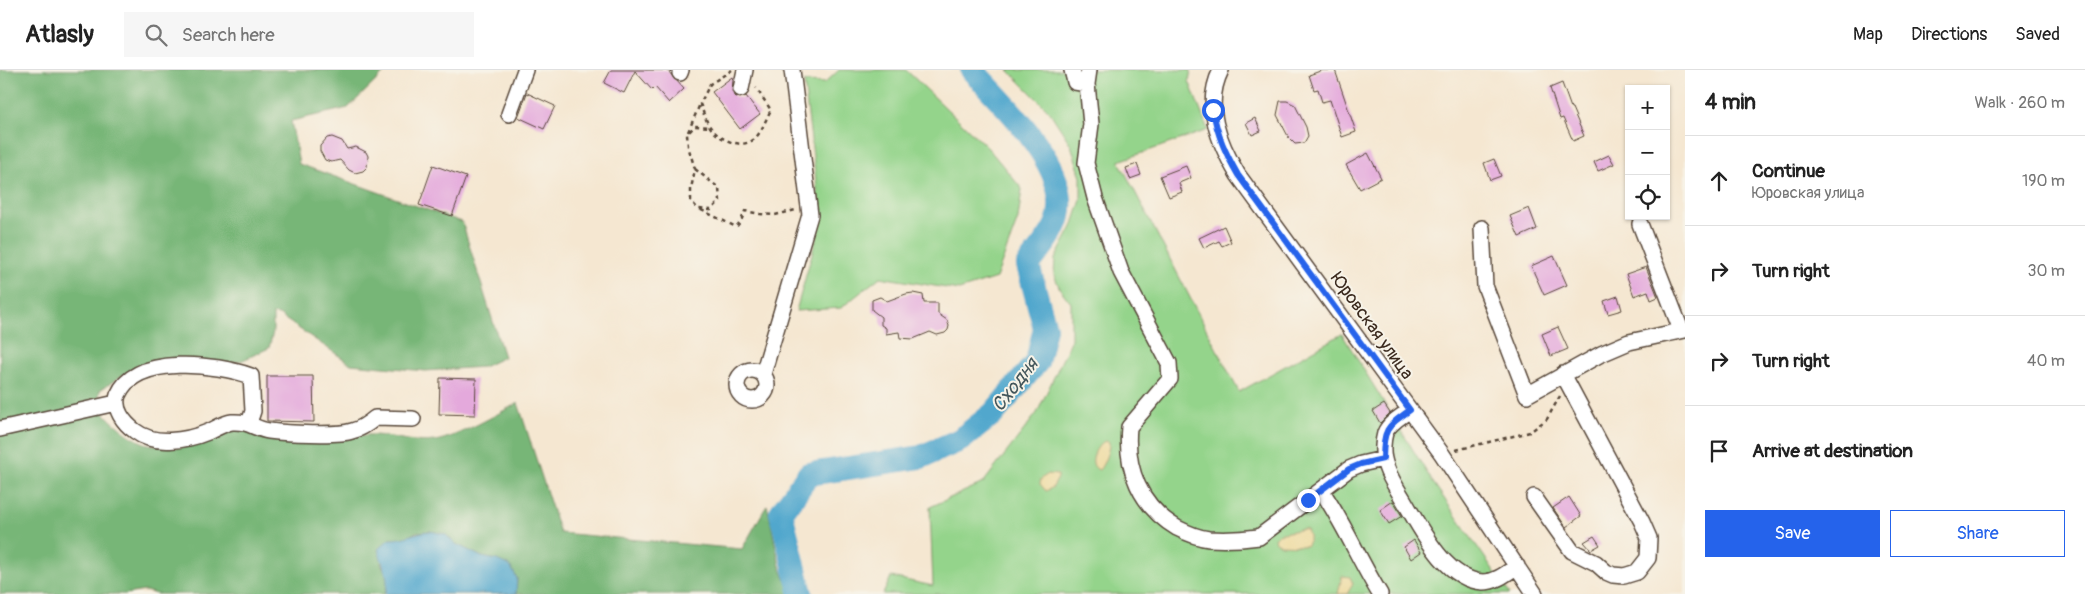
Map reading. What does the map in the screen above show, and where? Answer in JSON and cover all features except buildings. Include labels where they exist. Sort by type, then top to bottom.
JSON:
[{"type":"street","points":[[509,114],[525,70]]},
{"type":"street","points":[[745,70],[748,88]]},
{"type":"street","points":[[763,374],[810,215],[792,70]]},
{"type":"street","points":[[1072,70],[1075,82],[1088,77],[1090,124],[1086,163],[1095,198],[1121,272],[1147,317],[1169,363],[1170,378],[1129,427],[1129,451],[1137,486],[1158,515],[1188,534],[1209,539],[1259,536],[1349,469],[1383,459]]},
{"type":"street","name":"Юровская улица","points":[[1221,70],[1213,93],[1216,126],[1223,150],[1238,175],[1442,454],[1535,594]]},
{"type":"street","points":[[1482,228],[1485,286],[1527,395],[1565,378],[1601,354],[1629,342],[1683,330],[1640,224]]},
{"type":"street","points":[[249,423],[253,411],[250,376],[213,366],[154,368],[137,374],[118,395],[116,403],[118,412],[126,424],[136,432],[149,438],[186,439],[206,433],[230,422],[249,423],[267,431],[338,434],[352,432],[375,418],[413,419]]},
{"type":"street","points":[[1534,497],[1572,551],[1596,563],[1606,572],[1624,576],[1632,574],[1637,572],[1648,558],[1649,538],[1642,522],[1565,378]]},
{"type":"street","points":[[0,429],[116,403]]},
{"type":"street","points":[[1410,410],[1388,427],[1384,442],[1383,459],[1393,483],[1430,545],[1454,569],[1481,582],[1499,578],[1517,566]]},
{"type":"street","points":[[1322,490],[1336,512],[1380,594]]},
{"type":"path","points":[[734,70],[729,71],[710,84],[687,134],[688,146],[695,169],[691,201],[698,209],[736,227],[745,211],[774,215],[795,209],[810,215]]},
{"type":"path","points":[[700,104],[710,127],[723,138],[738,144],[752,141],[761,131],[771,110],[748,88]]},
{"type":"path","points":[[687,134],[695,126],[710,127]]},
{"type":"path","points":[[695,169],[719,188],[720,201],[711,210],[698,209]]},
{"type":"path","points":[[1442,454],[1530,432],[1547,419],[1565,378]]},
{"type":"green space","points":[[0,70],[387,70],[348,108],[291,121],[299,164],[462,222],[504,357],[483,367],[425,371],[351,364],[279,315],[273,314],[273,332],[269,348],[243,360],[230,363],[167,362],[137,366],[100,390],[97,405],[127,434],[148,444],[176,448],[189,446],[220,431],[235,429],[335,438],[375,435],[428,442],[455,435],[518,403],[560,533],[742,549],[767,505],[780,566],[791,594],[516,594],[517,578],[497,560],[482,557],[456,544],[445,534],[430,531],[416,532],[404,539],[389,539],[381,563],[388,579],[385,594],[157,594],[145,591],[125,594],[0,594]]},
{"type":"green space","points":[[839,70],[906,70],[988,148],[1022,189],[1018,219],[996,278],[959,290],[880,277],[841,308],[796,311],[821,222],[804,82],[825,83]]},
{"type":"green space","points":[[1008,70],[1191,70],[1189,81],[1208,130],[1119,161],[1239,392],[1342,334],[1432,481],[1510,594],[883,594],[891,577],[933,586],[930,507],[983,483],[1037,413],[1071,341],[1071,303],[1060,289],[1054,275],[1055,259],[1072,227],[1081,200],[1081,177],[1071,145],[1049,111]]},
{"type":"sand","points":[[1105,441],[1109,442],[1109,448],[1105,461],[1099,470],[1093,464],[1094,455],[1098,447]]},
{"type":"sand","points":[[1048,474],[1058,475],[1058,478],[1053,487],[1046,491],[1040,484],[1041,479]]},
{"type":"sand","points":[[1303,529],[1307,530],[1309,536],[1306,546],[1281,545],[1275,541],[1274,538],[1278,534]]},
{"type":"sand","points":[[1342,576],[1350,577],[1353,584],[1347,594],[1338,594]]},
{"type":"water","points":[[430,531],[445,534],[456,544],[482,557],[497,560],[510,566],[517,578],[516,594],[385,594],[387,582],[378,549],[389,539]]},
{"type":"waterway","name":"Сходня","points":[[801,594],[781,513],[809,474],[921,457],[960,440],[993,414],[1037,362],[1045,328],[1028,265],[1055,227],[1060,207],[1057,186],[1048,164],[1035,142],[1019,121],[972,70]]},
{"type":"route","points":[[1213,110],[1223,150],[1238,175],[1305,264],[1410,410],[1388,427],[1385,433],[1383,459],[1349,469],[1308,500]]}]
